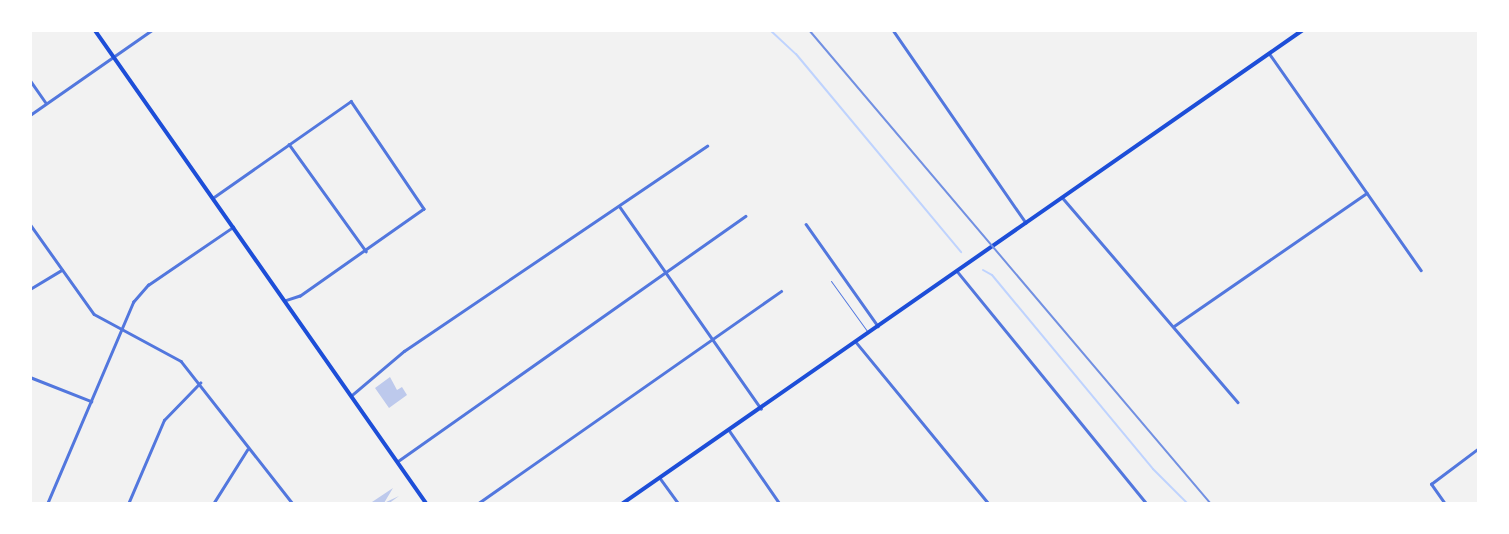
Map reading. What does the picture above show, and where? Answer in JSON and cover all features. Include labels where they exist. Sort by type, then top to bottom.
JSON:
[{"type":"main road","points":[[95,30],[426,504]]},
{"type":"main road","points":[[624,504],[1303,30]]},
{"type":"street","points":[[30,116],[152,30]]},
{"type":"street","points":[[892,30],[1026,223]]},
{"type":"street","points":[[1269,53],[1421,270]]},
{"type":"street","points":[[30,80],[46,104]]},
{"type":"street","points":[[213,198],[351,101],[424,209],[300,296],[285,301]]},
{"type":"street","points":[[289,144],[366,251]]},
{"type":"street","points":[[351,396],[404,351],[707,146]]},
{"type":"street","points":[[1173,327],[1367,193]]},
{"type":"street","points":[[1062,197],[1238,402]]},
{"type":"street","points":[[620,207],[761,408]]},
{"type":"street","points":[[397,462],[745,216]]},
{"type":"street","points":[[30,224],[94,314],[119,329],[171,352],[200,383],[247,450],[293,504]]},
{"type":"street","points":[[806,224],[878,326]]},
{"type":"street","points":[[47,504],[119,329],[148,285],[233,227]]},
{"type":"street","points":[[30,289],[62,270]]},
{"type":"street","points":[[957,271],[1147,504]]},
{"type":"street","points":[[477,504],[781,291]]},
{"type":"street","points":[[856,342],[989,504]]},
{"type":"street","points":[[30,377],[91,401]]},
{"type":"street","points":[[128,504],[164,419],[200,383]]},
{"type":"street","points":[[729,430],[780,504]]},
{"type":"street","points":[[1445,504],[1431,484],[1479,448]]},
{"type":"street","points":[[213,504],[247,450]]},
{"type":"street","points":[[660,478],[679,504]]},
{"type":"lane","points":[[831,281],[869,333]]},
{"type":"building","points":[[390,377],[397,390],[402,387],[407,395],[389,408],[375,388]]},
{"type":"building","points":[[393,488],[384,503],[399,496],[388,504],[369,504]]},
{"type":"waterway","points":[[770,30],[796,54],[961,252]]},
{"type":"waterway","points":[[983,270],[992,275],[1153,469],[1188,504]]},
{"type":"railway","points":[[809,30],[1211,504]]}]
